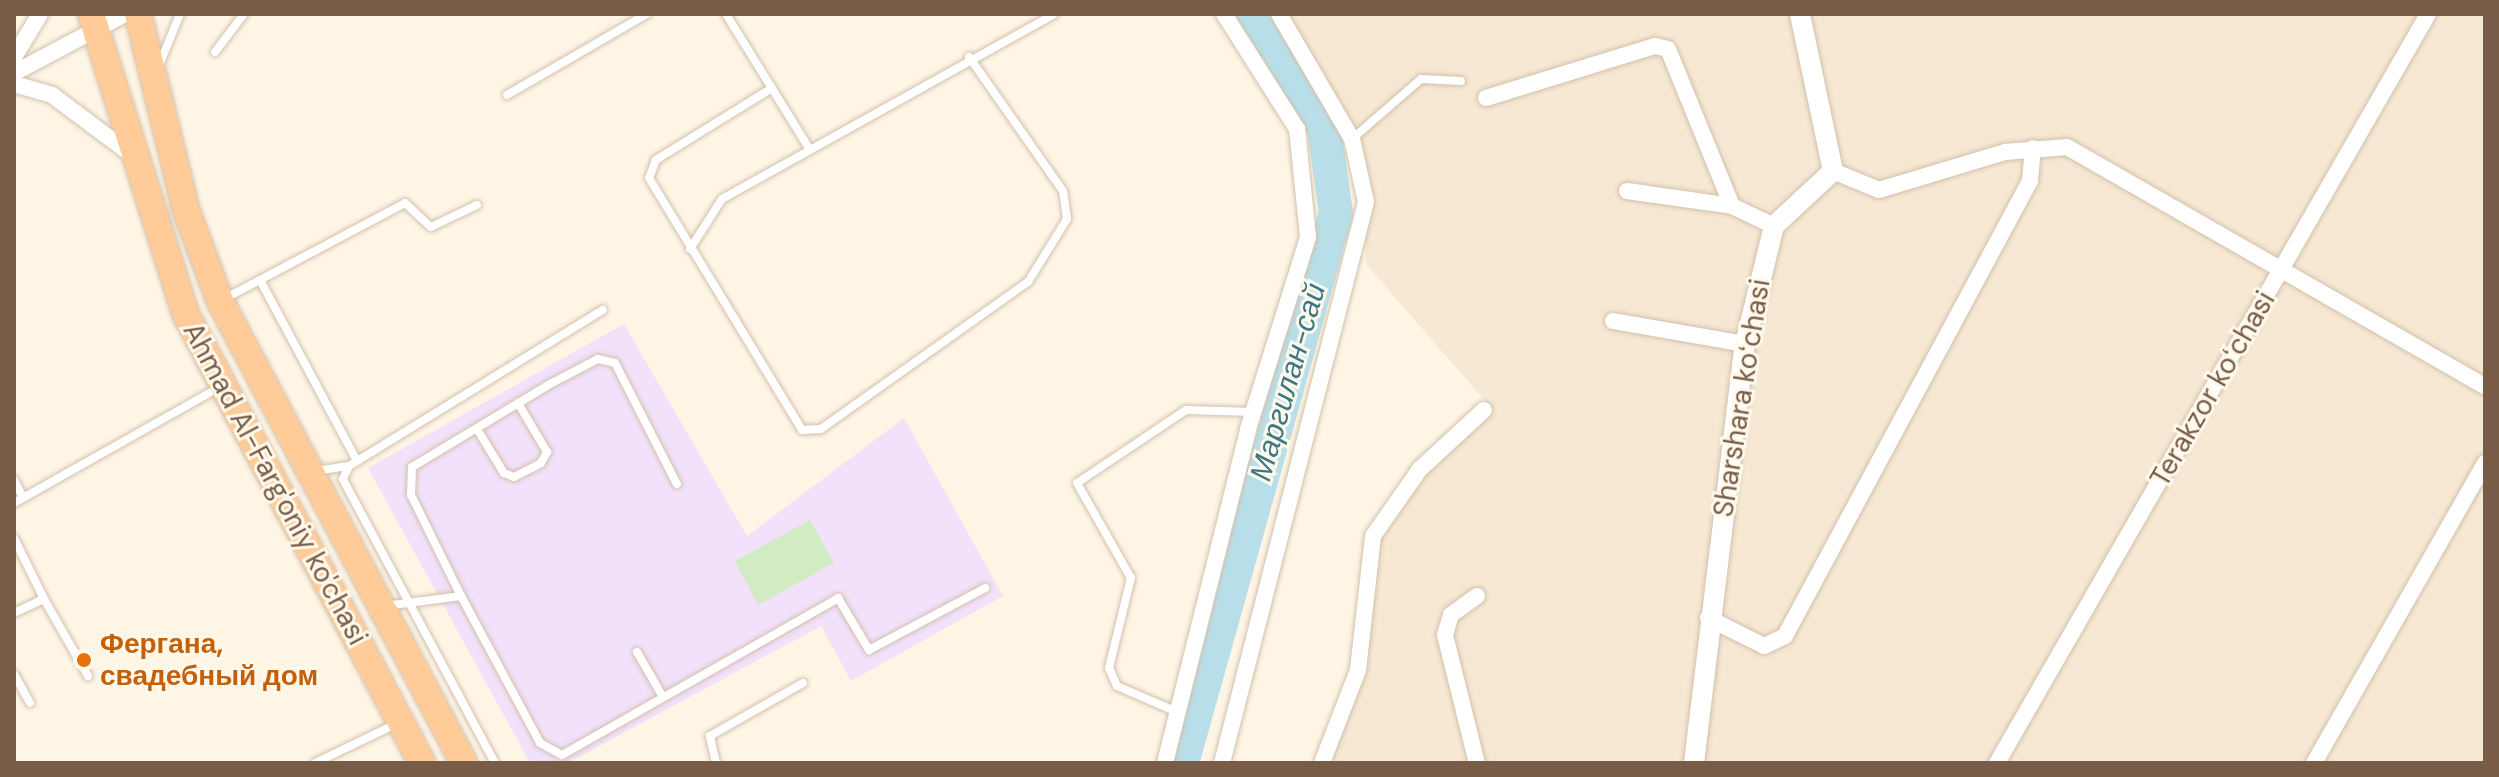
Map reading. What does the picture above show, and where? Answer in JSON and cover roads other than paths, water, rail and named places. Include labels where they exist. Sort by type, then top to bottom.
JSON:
[{"type":"highway","name":"Ahmad Al-Farg'oniy ko'chasi","points":[[138,14],[156,92],[220,301],[307,472],[464,763]]},
{"type":"highway","name":"Ahmad Al-Farg'oniy ko'chasi","points":[[93,22],[154,231],[219,387],[422,763]]},
{"type":"street","points":[[14,57],[40,14]]},
{"type":"street","points":[[14,73],[93,22],[125,14]]},
{"type":"street","points":[[1165,763],[1253,412],[1308,237],[1297,129],[1224,14]]},
{"type":"street","points":[[1222,763],[1366,202],[1352,139],[1279,14]]},
{"type":"street","points":[[1800,14],[1833,171]]},
{"type":"street","name":"Terakzor koʻchasi","points":[[1997,763],[2428,14]]},
{"type":"street","points":[[1486,98],[1655,46],[1668,49],[1732,206]]},
{"type":"street","points":[[14,84],[52,95],[131,154]]},
{"type":"street","points":[[1833,171],[1879,190],[2033,148],[2067,147],[2485,386]]},
{"type":"street","points":[[1708,618],[1764,646],[1785,636],[2030,181],[2033,148]]},
{"type":"street","points":[[1627,191],[1732,206],[1774,226],[1833,171]]},
{"type":"street","name":"Sharshara koʻchasi","points":[[1694,763],[1708,618],[1745,344],[1774,226]]},
{"type":"street","points":[[1613,321],[1745,344]]},
{"type":"street","points":[[1322,763],[1358,670],[1373,536],[1420,469],[1484,410]]},
{"type":"street","points":[[2314,763],[2485,463]]},
{"type":"street","points":[[1477,596],[1451,615],[1445,635],[1477,763]]},
{"type":"lane","points":[[156,92],[161,55],[180,14]]},
{"type":"lane","points":[[215,52],[244,14]]},
{"type":"lane","points":[[507,95],[647,14]]},
{"type":"lane","points":[[726,14],[808,147]]},
{"type":"lane","points":[[690,249],[722,199],[969,57],[1054,14]]},
{"type":"lane","points":[[772,88],[656,160],[649,178],[802,430],[821,429],[1028,282],[1067,219],[1063,191],[969,57]]},
{"type":"lane","points":[[1352,139],[1421,79],[1461,81]]},
{"type":"lane","points":[[220,301],[405,203],[431,227],[477,205]]},
{"type":"lane","points":[[260,280],[353,464]]},
{"type":"lane","points":[[307,472],[353,464],[603,310]]},
{"type":"lane","points":[[677,484],[615,363],[598,359],[412,467],[407,481],[461,596],[550,751],[562,755],[838,598],[869,650],[985,588]]},
{"type":"lane","points":[[14,503],[219,387]]},
{"type":"lane","points":[[477,429],[504,473],[514,477],[541,463],[547,452],[518,403]]},
{"type":"lane","points":[[1177,712],[1117,686],[1109,668],[1131,578],[1077,483],[1186,410],[1253,412]]},
{"type":"lane","points":[[353,464],[343,479],[495,763]]},
{"type":"lane","points":[[14,480],[23,497]]},
{"type":"lane","points":[[14,538],[88,676]]},
{"type":"lane","points":[[381,607],[461,596]]},
{"type":"lane","points":[[14,613],[44,599]]},
{"type":"lane","points":[[637,652],[663,697]]},
{"type":"lane","points":[[14,674],[30,703]]},
{"type":"lane","points":[[716,763],[710,736],[803,683]]},
{"type":"lane","points":[[315,763],[400,721]]},
{"type":"waterway","name":"Маргилан-сай","points":[[1182,763],[1336,213],[1324,128],[1254,14]]},
{"type":"place","name":"Фергана, свадебный дом","points":[[84,660]]}]
